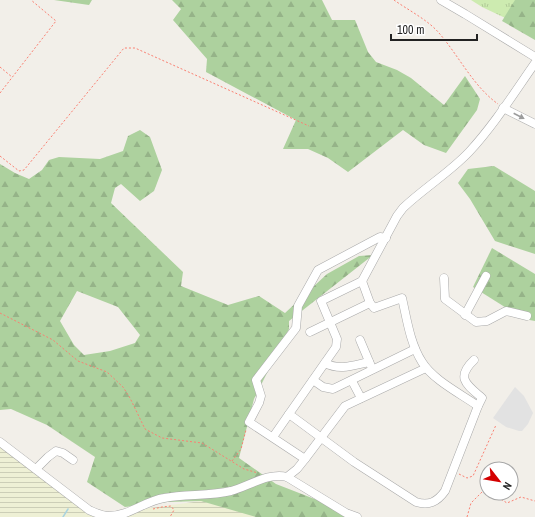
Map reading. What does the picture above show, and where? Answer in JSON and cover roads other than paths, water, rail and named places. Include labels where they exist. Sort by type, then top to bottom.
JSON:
[{"type":"street","points":[[441,0],[535,57]]},
{"type":"street","points":[[273,437],[338,344],[321,301],[362,282],[397,216],[403,208],[454,167],[470,151],[535,63]]},
{"type":"street","points":[[503,108],[535,124]]},
{"type":"street","points":[[306,459],[249,422],[261,396],[256,380],[296,328],[298,306],[318,270],[380,237],[386,238]]},
{"type":"street","points":[[465,315],[486,276]]},
{"type":"street","points":[[444,278],[445,299],[465,315],[478,322],[487,321],[506,311],[527,316]]},
{"type":"street","points":[[362,282],[372,307],[376,308],[402,298],[412,342],[422,363],[445,384],[478,406]]},
{"type":"street","points":[[310,332],[370,303]]},
{"type":"street","points":[[360,340],[373,370]]},
{"type":"street","points":[[313,380],[324,387],[333,389],[415,349]]},
{"type":"street","points":[[289,414],[354,462],[416,502],[422,504],[434,502],[440,498],[445,491],[482,398],[470,388],[464,379],[464,372],[474,360]]},
{"type":"street","points":[[325,363],[333,367],[342,368],[370,362]]},
{"type":"street","points":[[287,477],[306,459],[345,406],[426,368]]},
{"type":"street","points":[[352,380],[361,398]]},
{"type":"street","points":[[0,442],[89,510],[98,515],[121,515],[134,508],[163,498],[232,490],[267,478],[283,476],[346,513],[357,517]]},
{"type":"street","points":[[36,469],[48,457],[56,452],[63,453],[73,460]]},
{"type":"waterway","points":[[63,517],[68,509]]}]
